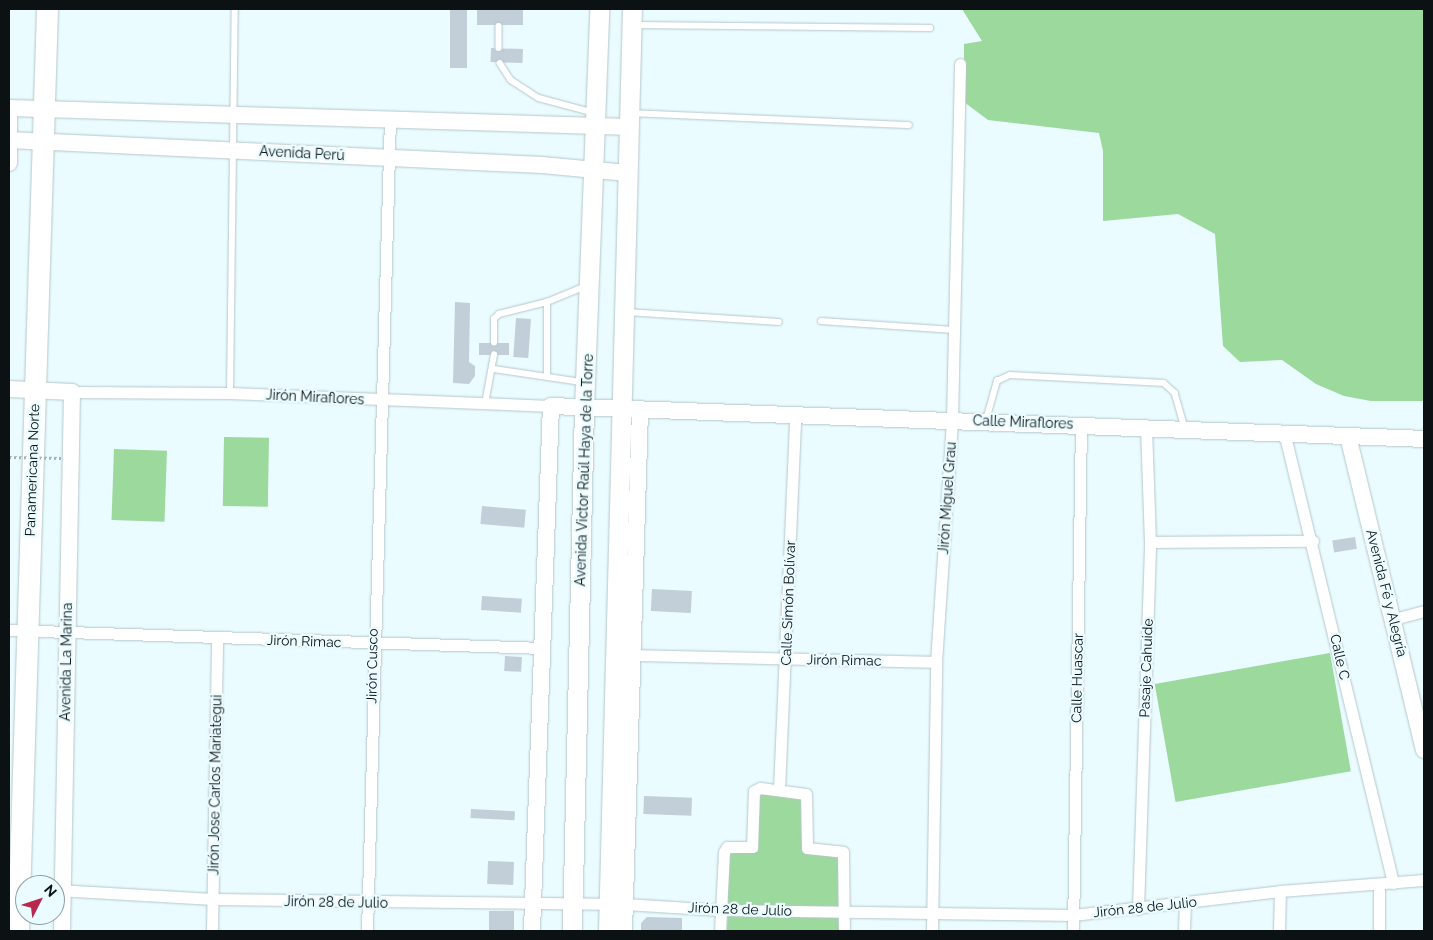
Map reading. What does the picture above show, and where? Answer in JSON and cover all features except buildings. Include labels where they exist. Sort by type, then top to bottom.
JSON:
[{"type":"highway","name":"Panamericana Norte","points":[[19,875],[17,631],[35,390],[44,140],[46,9]]},
{"type":"main road","name":"Avenida Victor Raúl Haya de la Torre","points":[[572,931],[584,408],[596,172],[599,9]]},
{"type":"main road","points":[[608,931],[617,904],[632,655],[631,408],[624,312],[632,17]]},
{"type":"main road","points":[[9,163],[9,108],[390,119],[596,118],[630,120]]},
{"type":"main road","name":"Avenida Perú","points":[[9,140],[44,140],[390,158],[628,173]]},
{"type":"main road","name":"Jirón Miraflores","points":[[9,389],[72,392]]},
{"type":"main road","name":"Avenida La Marina","points":[[59,875],[72,392]]},
{"type":"main road","points":[[532,931],[550,406]]},
{"type":"main road","name":"Jirón Miraflores","points":[[550,406],[631,408]]},
{"type":"main road","points":[[624,931],[617,904],[631,408]]},
{"type":"main road","name":"Calle Miraflores","points":[[631,408],[795,416],[986,420],[1424,439]]},
{"type":"main road","name":"Avenida Fé y Alegría","points":[[1348,436],[1394,619],[1424,750]]},
{"type":"street","name":"Jirón Miguel Grau","points":[[932,931],[936,662],[952,419],[960,64]]},
{"type":"street","name":"Jirón Cusco","points":[[366,931],[372,643],[382,400],[390,119]]},
{"type":"street","name":"Jirón Miraflores","points":[[72,392],[230,393],[484,406],[550,406]]},
{"type":"street","name":"Calle Simón Bolívar","points":[[779,790],[795,416]]},
{"type":"street","name":"Calle Huascar","points":[[1073,931],[1082,424]]},
{"type":"street","name":"Pasaje Cahuide","points":[[1138,909],[1150,542],[1146,427]]},
{"type":"street","name":"Calle C","points":[[1284,432],[1313,541],[1393,884]]},
{"type":"street","points":[[1150,542],[1313,541]]},
{"type":"street","points":[[1394,619],[1424,611]]},
{"type":"street","name":"Jirón Rimac","points":[[17,631],[542,648]]},
{"type":"street","name":"Jirón Jose Carlos Mariategui","points":[[212,931],[217,638]]},
{"type":"street","name":"Jirón Rimac","points":[[632,655],[936,662]]},
{"type":"street","points":[[720,931],[725,849],[751,848],[754,791],[779,790],[803,792],[808,797],[807,848],[841,850],[845,854],[844,931]]},
{"type":"street","name":"Jirón 28 de Julio","points":[[65,890],[213,899],[367,903],[574,903],[721,910],[1074,915],[1138,909],[1280,890],[1379,885],[1424,880]]},
{"type":"street","points":[[1379,885],[1379,931]]},
{"type":"street","points":[[1279,931],[1280,890]]},
{"type":"street","points":[[1184,931],[1185,903]]},
{"type":"lane","points":[[230,393],[232,115],[235,9]]},
{"type":"lane","points":[[632,17],[930,28]]},
{"type":"lane","points":[[499,26],[499,48]]},
{"type":"lane","points":[[500,63],[511,80],[539,98],[596,118]]},
{"type":"lane","points":[[630,120],[909,125]]},
{"type":"lane","points":[[494,343],[494,319],[499,314],[547,302],[590,284]]},
{"type":"lane","points":[[547,302],[547,377]]},
{"type":"lane","points":[[624,312],[779,322]]},
{"type":"lane","points":[[821,321],[954,330]]},
{"type":"lane","points":[[484,406],[494,369],[494,355]]},
{"type":"lane","points":[[494,369],[586,383]]},
{"type":"lane","points":[[986,420],[997,382],[1010,375],[1164,383],[1175,393],[1184,428]]},
{"type":"path","points":[[9,457],[61,458]]},
{"type":"green space","points":[[962,9],[1424,9],[1424,401],[1371,401],[1344,396],[1316,384],[1282,360],[1240,362],[1223,346],[1215,234],[1178,214],[1103,221],[1103,151],[1099,133],[988,120],[964,102],[964,44],[982,41]]},
{"type":"green space","points":[[224,437],[269,438],[268,507],[223,506]]},
{"type":"green space","points":[[114,449],[167,451],[164,522],[112,520]]},
{"type":"green space","points":[[1330,653],[1351,771],[1176,802],[1155,684]]},
{"type":"green space","points":[[760,793],[802,795],[802,852],[840,855],[840,931],[727,931],[729,853],[758,852]]}]
